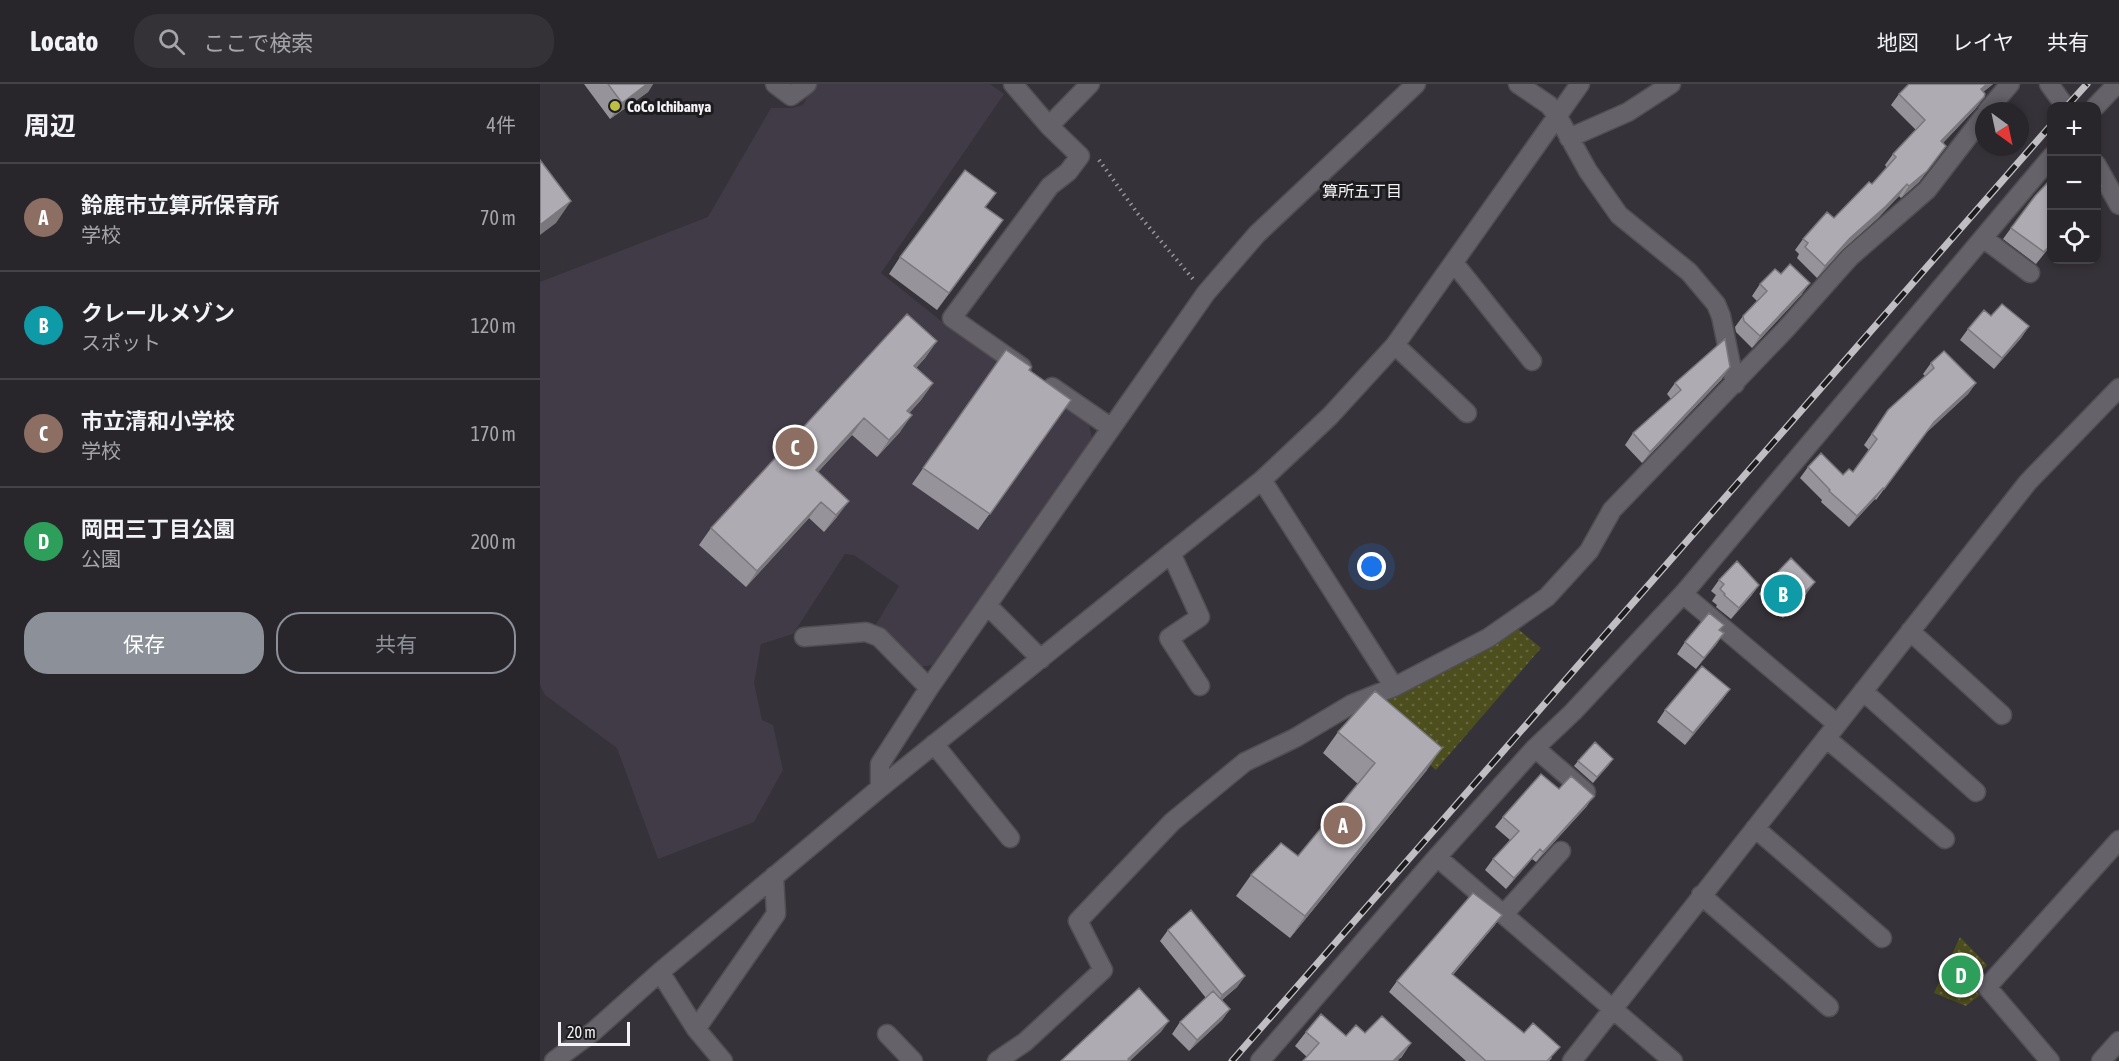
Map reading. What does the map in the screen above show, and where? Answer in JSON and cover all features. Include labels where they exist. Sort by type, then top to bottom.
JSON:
[{"type":"street","points":[[775,84],[791,96],[807,84]]},
{"type":"street","points":[[1012,84],[1049,126],[1080,156],[1068,172],[1050,186],[952,318],[1110,427]]},
{"type":"street","points":[[1049,126],[1090,84]]},
{"type":"street","points":[[880,788],[880,764],[929,688],[1206,293],[1257,234],[1416,84]]},
{"type":"street","points":[[1518,84],[1549,105],[1588,171],[1619,215],[1689,272],[1716,304],[1721,316],[1735,384]]},
{"type":"street","points":[[554,1061],[594,1031],[660,972],[880,788],[1262,480],[1330,416],[1395,345],[1580,84]]},
{"type":"street","points":[[1569,138],[1628,112],[1671,84]]},
{"type":"street","points":[[1995,102],[2010,84]]},
{"type":"street","points":[[2049,84],[2062,102]]},
{"type":"street","points":[[2100,102],[2117,84]]},
{"type":"street","points":[[997,1061],[1025,1042],[1103,970],[1078,921],[1172,822],[1245,762],[1294,738],[1352,704],[1394,687],[1488,638],[1547,597],[1588,551],[1612,510],[1735,384],[1850,257],[1927,190],[1975,128]]},
{"type":"street","points":[[1260,1061],[1535,748],[1573,712],[1683,594],[2047,162]]},
{"type":"street","points":[[2101,171],[2119,205]]},
{"type":"street","points":[[1983,238],[2030,273]]},
{"type":"street","points":[[1454,263],[1532,361]]},
{"type":"street","points":[[1801,278],[1817,294]]},
{"type":"street","points":[[1395,345],[1467,413]]},
{"type":"street","points":[[1572,1061],[2028,482],[2119,388]]},
{"type":"street","points":[[1262,480],[1394,687]]},
{"type":"street","points":[[1171,553],[1200,617],[1169,638],[1200,686]]},
{"type":"street","points":[[1683,594],[1837,724]]},
{"type":"street","points":[[987,605],[1041,659]]},
{"type":"street","points":[[1910,631],[2002,715]]},
{"type":"street","points":[[804,637],[866,633],[879,638],[929,688]]},
{"type":"street","points":[[1863,692],[1976,792]]},
{"type":"street","points":[[1826,738],[1945,839]]},
{"type":"street","points":[[934,744],[1010,838]]},
{"type":"street","points":[[1535,748],[1588,793]]},
{"type":"street","points":[[1755,828],[1882,938]]},
{"type":"street","points":[[2050,1061],[1987,987],[2119,840]]},
{"type":"street","points":[[1503,914],[1561,851]]},
{"type":"street","points":[[1437,857],[1673,1061]]},
{"type":"street","points":[[696,1029],[776,915],[774,876]]},
{"type":"street","points":[[1701,896],[1829,1007]]},
{"type":"street","points":[[660,972],[696,1029],[723,1061]]},
{"type":"street","points":[[887,1034],[913,1061]]},
{"type":"street","points":[[2101,1061],[2119,1041]]},
{"type":"path","points":[[1080,156],[1098,160],[1138,214],[1206,293]]},
{"type":"shaded area","points":[[814,84],[990,84],[1004,94],[881,273],[940,320],[1089,424],[1092,438],[932,665],[919,667],[875,626],[899,586],[854,555],[845,554],[793,634],[761,644],[754,683],[762,720],[773,725],[783,770],[754,822],[658,859],[617,748],[545,695],[540,685],[540,282],[708,217],[771,108],[792,108],[803,105]]},
{"type":"shaded area","points":[[1518,629],[1541,648],[1436,770],[1364,708],[1486,650]]},
{"type":"shaded area","points":[[1960,937],[1987,965],[1971,986],[1980,995],[1966,1006],[1934,993]]},
{"type":"building","points":[[608,84],[647,84],[622,103]]},
{"type":"building","points":[[1909,84],[1987,84],[1981,89],[1985,94],[1984,97],[1979,102],[1975,102],[1975,106],[1941,141],[1946,146],[1927,171],[1909,186],[1907,184],[1850,238],[1825,266],[1805,247],[1808,243],[1803,239],[1827,212],[1834,218],[1869,182],[1872,184],[1896,157],[1893,154],[1925,120],[1899,94]]},
{"type":"building","points":[[540,160],[571,201],[540,225]]},
{"type":"building","points":[[965,170],[996,193],[985,207],[1003,220],[949,293],[900,257]]},
{"type":"building","points":[[2047,183],[2047,249],[2044,252],[2011,228]]},
{"type":"building","points":[[1790,264],[1810,283],[1760,336],[1744,321],[1743,316],[1767,291],[1760,284],[1775,269],[1781,274]]},
{"type":"building","points":[[2002,304],[2029,326],[2002,358],[1968,329],[1984,310],[1991,316]]},
{"type":"building","points":[[907,314],[937,341],[914,366],[933,383],[907,411],[912,415],[889,440],[864,418],[816,470],[849,501],[836,515],[821,502],[757,571],[711,528]]},
{"type":"building","points":[[1725,339],[1730,367],[1650,452],[1633,433],[1681,390],[1675,383]]},
{"type":"building","points":[[1006,350],[1031,367],[1029,370],[1071,400],[990,514],[923,468]]},
{"type":"building","points":[[1944,351],[1976,383],[1934,422],[1884,489],[1857,516],[1829,491],[1808,467],[1821,453],[1843,475],[1849,469],[1853,472],[1877,439],[1872,434],[1888,410],[1934,368],[1931,363]]},
{"type":"building","points":[[1791,558],[1815,582],[1791,607],[1767,583]]},
{"type":"building","points":[[1737,561],[1759,585],[1739,608],[1724,595],[1720,589],[1724,584],[1719,580]]},
{"type":"building","points":[[1709,613],[1724,625],[1719,630],[1724,633],[1704,658],[1685,642]]},
{"type":"building","points":[[1702,666],[1730,689],[1693,733],[1665,710]]},
{"type":"building","points":[[1375,691],[1442,748],[1305,916],[1251,875],[1281,843],[1298,856],[1375,763],[1338,732]]},
{"type":"building","points":[[1595,742],[1613,759],[1597,777],[1578,761]]},
{"type":"building","points":[[1541,774],[1559,789],[1571,776],[1594,796],[1543,852],[1540,849],[1514,878],[1493,859],[1519,831],[1503,817]]},
{"type":"building","points":[[1473,893],[1502,915],[1452,974],[1524,1033],[1533,1023],[1560,1047],[1547,1061],[1486,1061],[1397,981]]},
{"type":"building","points":[[1191,910],[1245,976],[1222,995],[1168,930]]},
{"type":"building","points":[[1139,988],[1169,1021],[1128,1059],[1130,1061],[1061,1061]]},
{"type":"building","points":[[1213,991],[1230,1009],[1197,1040],[1180,1022]]},
{"type":"building","points":[[1321,1014],[1346,1036],[1356,1025],[1365,1033],[1382,1016],[1411,1043],[1393,1061],[1303,1061],[1319,1043],[1306,1032]]},
{"type":"railway","points":[[2071,102],[2087,84]]},
{"type":"railway","points":[[1232,1061],[2047,130]]},
{"type":"place","name":"CoCo Ichibanya","points":[[615,106]]},
{"type":"place","name":"市立清和小学校","points":[[795,447]]},
{"type":"place","name":"クレールメゾン","points":[[1783,594]]},
{"type":"place","name":"鈴鹿市立算所保育所","points":[[1343,825]]},
{"type":"place","name":"岡田三丁目公園","points":[[1961,975]]},
{"type":"district","name":"算所五丁目","points":[[1362,191]]}]
